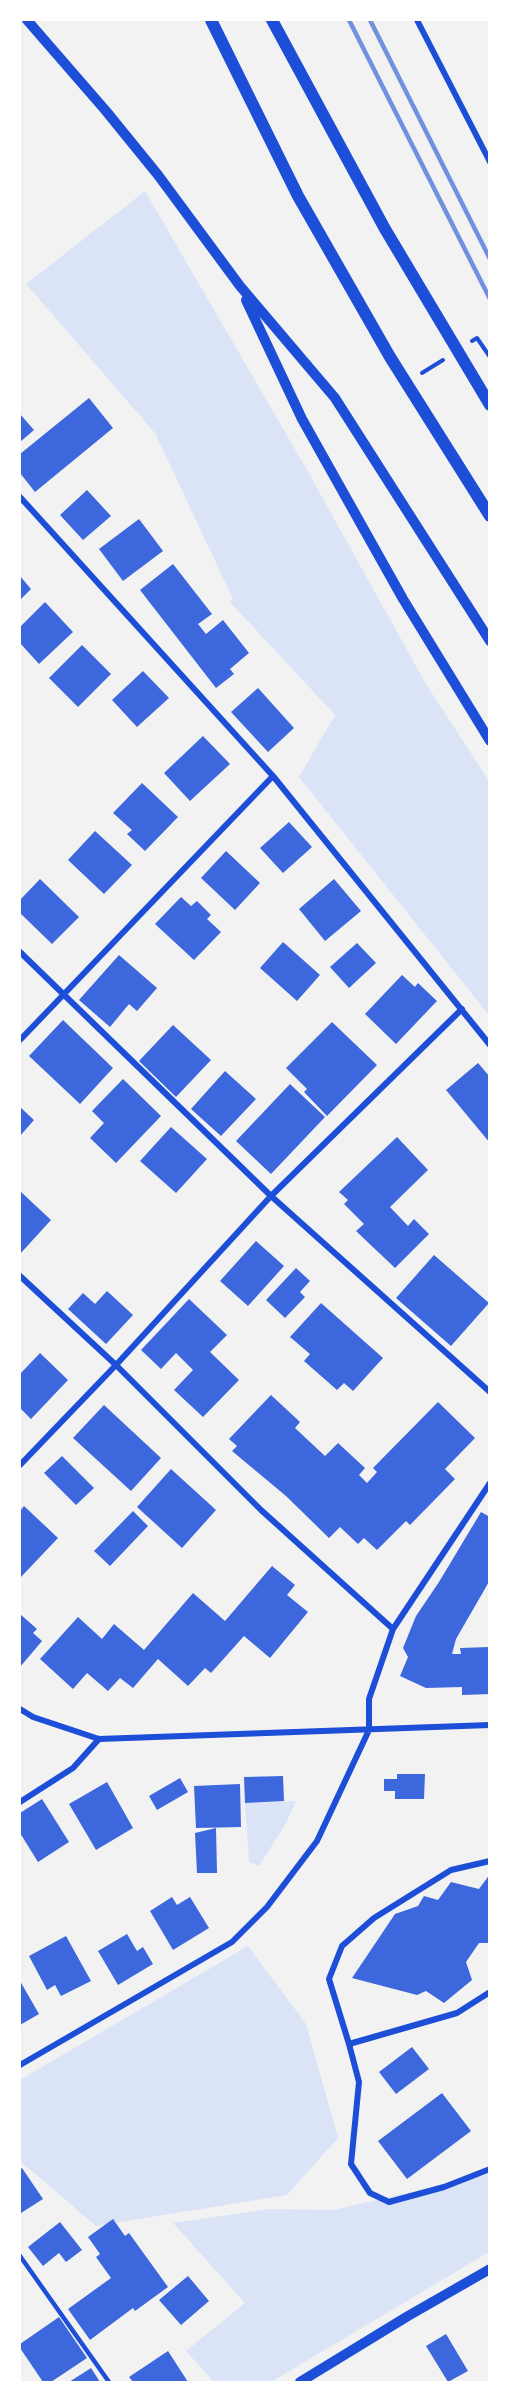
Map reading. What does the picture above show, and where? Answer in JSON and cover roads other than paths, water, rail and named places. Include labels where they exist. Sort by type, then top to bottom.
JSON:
[{"type":"main road","points":[[211,20],[298,196],[390,357],[489,516]]},
{"type":"main road","points":[[272,20],[385,229],[489,405]]},
{"type":"street","points":[[27,20],[158,175],[240,286],[335,398],[489,641]]},
{"type":"street","points":[[417,20],[489,162]]},
{"type":"street","points":[[240,286],[302,419],[403,599],[489,741]]},
{"type":"street","points":[[20,497],[273,776],[489,1045]]},
{"type":"street","points":[[20,1040],[273,776]]},
{"type":"street","points":[[20,952],[271,1196],[489,1392]]},
{"type":"street","points":[[20,1465],[116,1365],[271,1196],[462,1010]]},
{"type":"street","points":[[20,1276],[116,1365],[261,1510],[393,1629]]},
{"type":"street","points":[[20,2065],[232,1942],[267,1907],[317,1841],[369,1730],[369,1699],[393,1629],[489,1483]]},
{"type":"street","points":[[20,1709],[33,1717],[99,1739],[489,1725]]},
{"type":"street","points":[[20,1802],[73,1768],[99,1739]]},
{"type":"street","points":[[489,1862],[451,1870],[374,1918],[342,1946],[329,1979],[359,2082],[351,2164],[370,2193],[389,2202],[444,2187],[489,2169]]},
{"type":"street","points":[[349,2044],[457,2013],[489,1992]]},
{"type":"street","points":[[300,2382],[489,2269]]},
{"type":"lane","points":[[20,2256],[109,2382]]},
{"type":"railway","points":[[349,20],[490,299]]},
{"type":"railway","points":[[370,20],[490,259]]}]
